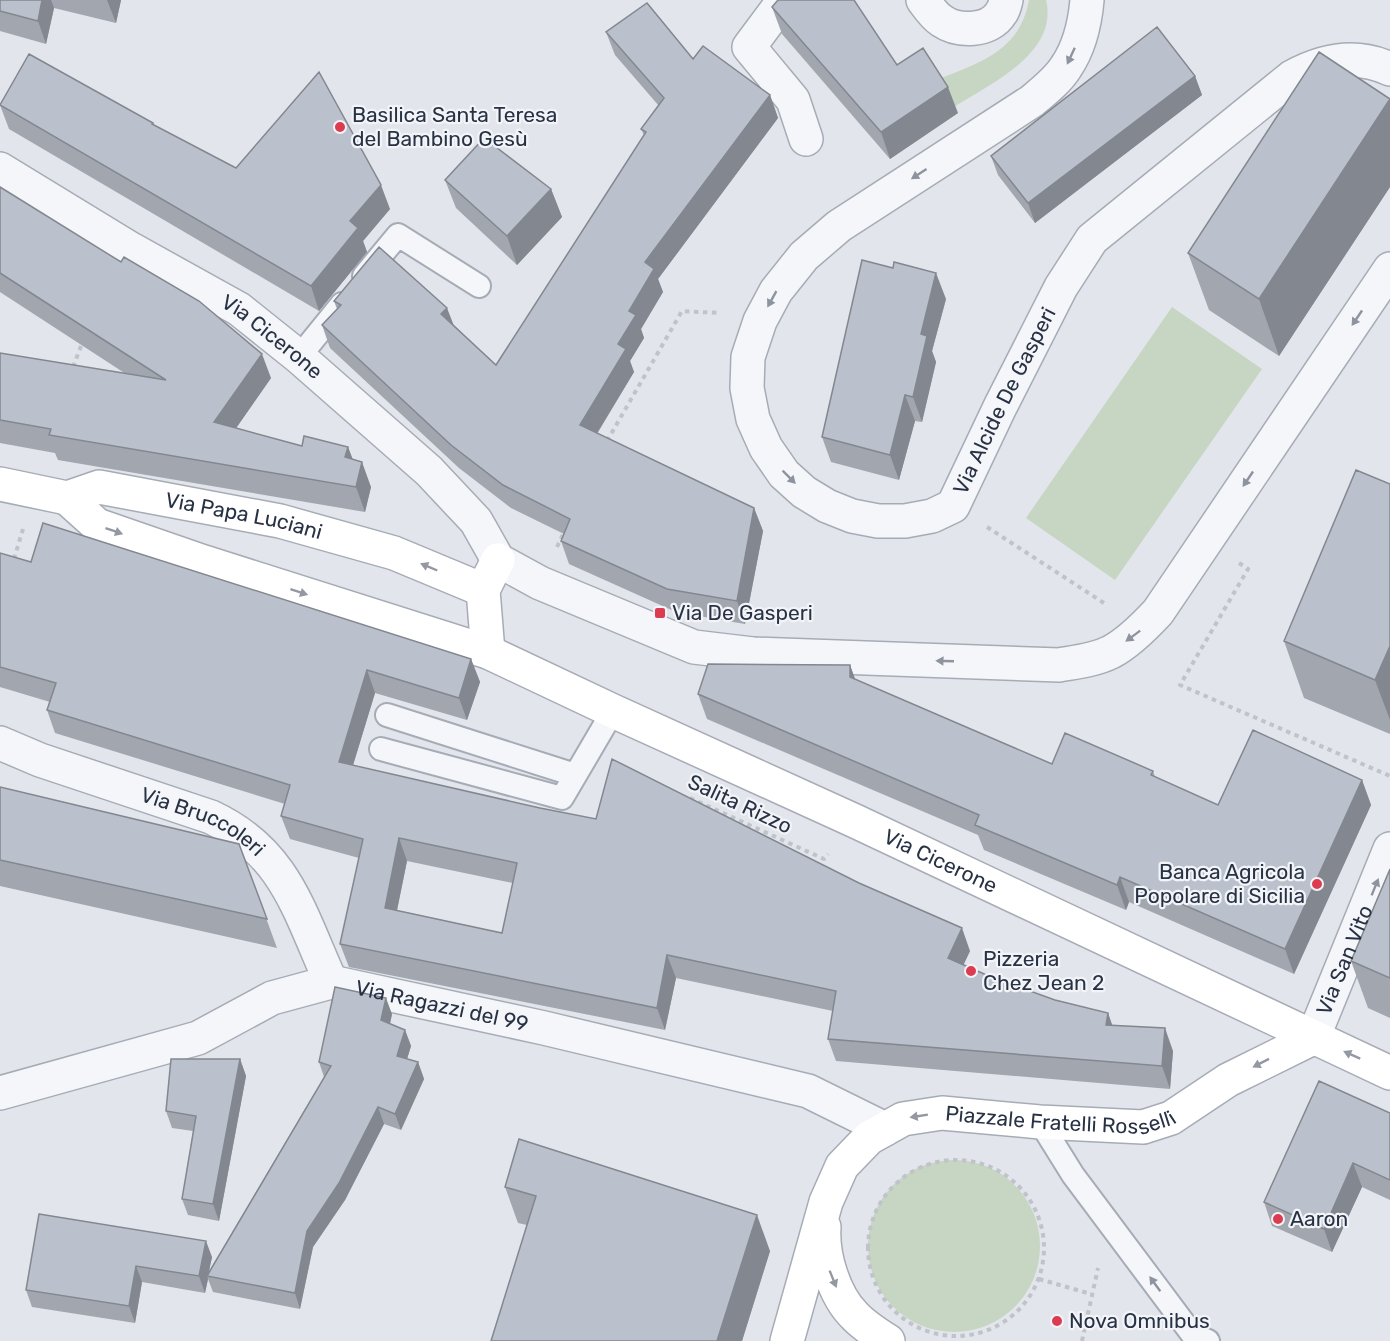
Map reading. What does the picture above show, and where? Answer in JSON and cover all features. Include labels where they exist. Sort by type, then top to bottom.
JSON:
[{"type":"street","points":[[787,0],[781,4],[749,47],[793,100],[806,139]]},
{"type":"street","points":[[922,0],[942,21],[960,28],[977,29],[992,23],[1001,14],[1006,0]]},
{"type":"street","name":"Via Alcide De Gasperi","points":[[1087,0],[1085,21],[1077,44],[1066,68],[1051,84],[1032,101],[839,226],[804,256],[776,291],[760,321],[748,357],[747,388],[753,419],[766,448],[784,474],[804,492],[827,506],[852,516],[878,521],[905,521],[932,516],[953,506],[1061,287],[1092,239],[1292,77],[1311,67],[1333,61],[1356,60],[1378,63],[1390,69]]},
{"type":"street","name":"Via Cicerone","points":[[0,168],[131,249],[238,309],[299,357],[429,471],[476,521],[498,560]]},
{"type":"street","points":[[488,652],[483,590],[498,560],[540,583],[694,648],[753,654],[1059,665],[1087,660],[1111,652],[1143,628],[1158,612],[1390,269]]},
{"type":"street","points":[[0,484],[67,498]]},
{"type":"street","name":"Via Papa Luciani","points":[[67,498],[99,487],[280,521],[394,552],[483,590]]},
{"type":"street","name":"Via Cicerone","points":[[67,498],[97,525],[204,562],[488,652],[855,821],[1390,1073]]},
{"type":"street","name":"Via Bruccoleri","points":[[0,743],[40,760],[211,817],[231,826],[270,859],[286,882],[331,982]]},
{"type":"street","name":"Via San Vito","points":[[1313,1038],[1390,849]]},
{"type":"street","name":"Via Ragazzi del 99","points":[[0,1094],[198,1038],[273,998],[331,982],[544,1028],[808,1091],[885,1129]]},
{"type":"street","name":"Piazzale Fratelli Rosselli","points":[[826,1202],[842,1166],[869,1137],[903,1119],[942,1113],[1040,1122],[1143,1127],[1171,1118],[1228,1080],[1313,1038]]},
{"type":"street","points":[[787,1341],[826,1202]]},
{"type":"street","points":[[826,1202],[823,1241],[832,1281],[853,1314],[888,1341]]},
{"type":"lane","points":[[299,357],[398,235],[479,286]]},
{"type":"lane","points":[[381,749],[562,798],[613,711]]},
{"type":"lane","points":[[387,715],[575,775]]},
{"type":"lane","points":[[1040,1122],[1073,1175],[1192,1334],[1208,1341]]},
{"type":"path","points":[[603,451],[612,431],[682,311]]},
{"type":"path","points":[[72,371],[84,339]]},
{"type":"path","points":[[13,564],[35,491]]},
{"type":"path","points":[[953,506],[1143,628]]},
{"type":"path","points":[[540,583],[569,522]]},
{"type":"path","points":[[1205,542],[1248,569],[1180,685],[1390,776]]},
{"type":"path","name":"Salita Rizzo","points":[[687,796],[824,859],[855,821]]},
{"type":"path","points":[[962,1160],[989,1166],[1014,1181],[1033,1203],[1043,1229],[1044,1258],[1039,1279],[1037,1286],[1021,1309],[996,1327],[968,1336],[938,1335],[910,1324],[888,1305],[872,1279],[867,1249],[871,1220],[886,1194],[907,1174],[933,1163],[962,1160]]},
{"type":"path","points":[[1082,1341],[1091,1294],[1104,1248],[1107,1220]]},
{"type":"path","points":[[1039,1279],[1091,1294]]},
{"type":"green space","points":[[1029,0],[1046,0],[1047,19],[1042,36],[1032,51],[1002,77],[954,107],[936,80],[982,61],[1007,43],[1017,32]]},
{"type":"green space","points":[[1172,307],[1262,369],[1115,580],[1026,518]]},
{"type":"green space","points":[[954,1160],[971,1161],[987,1166],[1002,1174],[1015,1185],[1026,1198],[1034,1213],[1039,1229],[1039,1263],[1034,1279],[1026,1294],[1015,1307],[1002,1318],[987,1326],[971,1331],[954,1332],[937,1331],[921,1326],[906,1318],[893,1307],[882,1294],[874,1279],[869,1263],[868,1246],[869,1229],[874,1213],[882,1198],[893,1185],[906,1174],[921,1166],[937,1161]]},
{"type":"building","points":[[0,0],[42,0],[38,21],[0,11]]},
{"type":"building","points":[[778,0],[854,0],[897,65],[923,48],[948,87],[881,132],[772,7]]},
{"type":"building","points":[[647,3],[693,59],[703,46],[770,95],[645,262],[654,269],[629,311],[636,315],[618,344],[626,349],[580,425],[754,508],[737,601],[667,589],[561,541],[570,519],[503,485],[451,445],[322,325],[341,305],[334,301],[379,247],[447,308],[441,314],[496,365],[646,132],[641,129],[664,98],[606,32]]},
{"type":"building","points":[[1157,27],[1195,76],[1028,203],[991,156]]},
{"type":"building","points":[[1319,52],[1390,99],[1259,299],[1188,253]]},
{"type":"building","points":[[29,54],[152,124],[236,168],[319,72],[381,185],[350,221],[358,228],[311,286],[0,105]]},
{"type":"building","points":[[484,138],[551,189],[507,236],[445,180]]},
{"type":"building","points":[[0,187],[121,262],[124,257],[199,301],[262,354],[214,422],[302,446],[304,436],[348,447],[345,457],[362,462],[356,487],[49,435],[51,429],[0,420],[0,353],[166,380],[0,273]]},
{"type":"building","points":[[862,260],[893,268],[894,262],[936,273],[921,334],[927,336],[913,397],[905,395],[890,455],[822,437]]},
{"type":"building","points":[[1356,470],[1390,484],[1390,646],[1375,680],[1284,641]]},
{"type":"building","points":[[43,523],[471,659],[459,698],[367,670],[339,762],[596,819],[612,759],[859,883],[962,928],[948,958],[991,977],[1055,1000],[1108,1013],[1106,1025],[1165,1028],[1162,1066],[828,1039],[836,991],[667,955],[657,1008],[340,944],[363,839],[281,816],[290,785],[47,710],[56,683],[0,667],[0,553],[31,562]],"holes":[[[399,838],[517,863],[502,933],[385,908]]]},
{"type":"building","points":[[708,664],[850,665],[850,677],[1052,764],[1065,733],[1153,771],[1151,775],[1218,805],[1253,730],[1362,780],[1285,949],[1120,877],[1117,885],[975,825],[979,815],[698,694]]},
{"type":"building","points":[[0,787],[239,844],[267,919],[0,860]]},
{"type":"building","points":[[1390,869],[1390,978],[1351,961]]},
{"type":"building","points":[[335,987],[386,998],[381,1020],[405,1030],[397,1056],[418,1062],[395,1114],[378,1107],[339,1183],[307,1231],[295,1293],[207,1276],[331,1066],[319,1062]]},
{"type":"building","points":[[171,1059],[240,1059],[213,1204],[182,1199],[196,1116],[166,1111]]},
{"type":"building","points":[[1319,1081],[1390,1113],[1390,1180],[1353,1163],[1324,1229],[1264,1202]]},
{"type":"building","points":[[519,1139],[757,1215],[717,1341],[491,1341],[536,1196],[505,1187]]},
{"type":"building","points":[[39,1214],[206,1241],[199,1276],[136,1266],[129,1306],[26,1290]]},
{"type":"place","name":"Basilica Santa Teresa del Bambino Gesù","points":[[340,127]]},
{"type":"place","name":"Via De Gasperi","points":[[660,613]]},
{"type":"place","name":"Banca Agricola Popolare di Sicilia","points":[[1317,884]]},
{"type":"place","name":"Pizzeria Chez Jean 2","points":[[971,971]]},
{"type":"place","name":"Aaron","points":[[1278,1219]]},
{"type":"place","name":"Nova Omnibus","points":[[1057,1321]]}]
